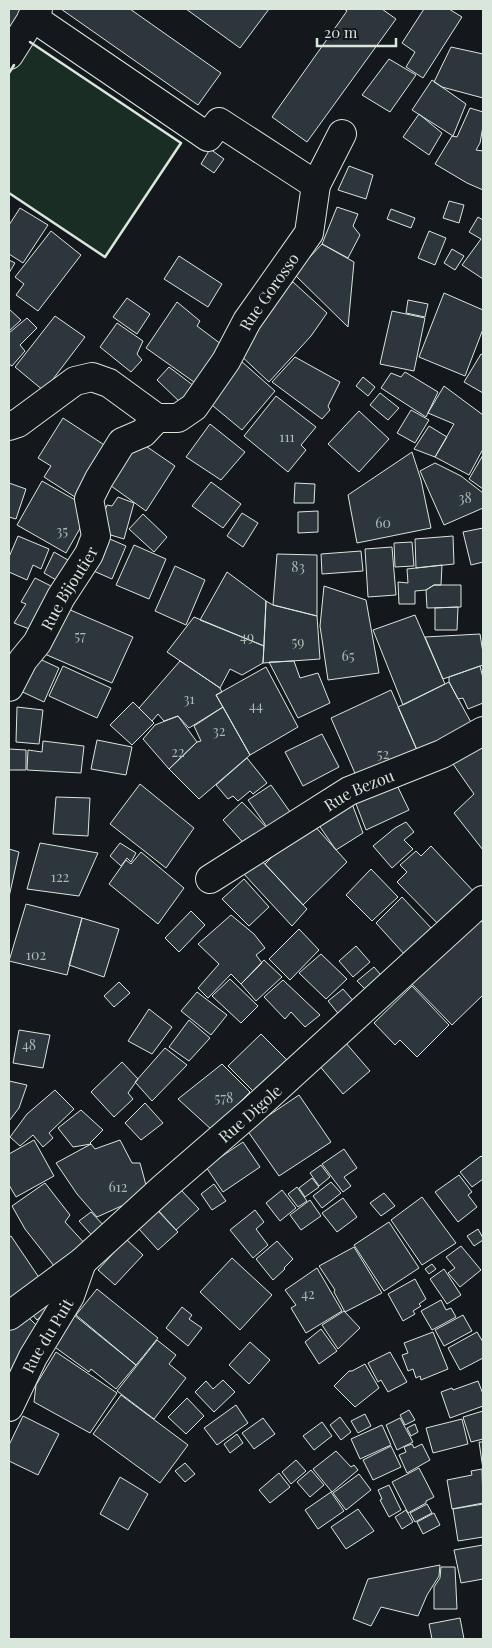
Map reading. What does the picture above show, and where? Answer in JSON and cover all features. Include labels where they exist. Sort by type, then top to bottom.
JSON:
[{"type":"street","points":[[9,55],[35,13],[208,137],[219,122],[316,185]]},
{"type":"street","name":"Rue Gorosso","points":[[157,418],[178,418],[194,406],[226,361],[248,321],[309,233],[316,185],[342,134]]},
{"type":"street","points":[[9,426],[18,424],[75,381],[92,377],[109,383],[157,418]]},
{"type":"street","name":"Rue Bijoutier","points":[[9,687],[23,660],[37,643],[61,597],[89,554],[96,536],[89,500],[99,479],[122,442],[143,433],[157,418]]},
{"type":"street","name":"Rue Bezou","points":[[210,879],[349,791],[442,754],[483,731]]},
{"type":"street","name":"Rue Digole","points":[[9,1316],[82,1262],[253,1110],[483,900]]},
{"type":"street","name":"Rue du Puit","points":[[9,1406],[33,1357],[70,1296],[82,1262]]},
{"type":"green space","points":[[30,42],[181,143],[105,257],[9,193],[9,73]]},
{"type":"building","points":[[9,9],[27,9],[14,30],[9,27]]},
{"type":"building","points":[[61,9],[130,9],[221,73],[198,105]]},
{"type":"building","points":[[186,9],[269,9],[240,48]]},
{"type":"building","points":[[344,9],[382,9],[396,19],[307,142],[272,117],[347,11]]},
{"type":"building","points":[[424,9],[449,9],[462,17],[423,78],[406,67],[415,52],[402,43]]},
{"type":"building","points":[[451,47],[483,54],[483,98],[442,87],[434,82]]},
{"type":"building","points":[[389,59],[416,75],[390,112],[362,95]]},
{"type":"building","points":[[432,80],[466,104],[453,136],[412,110]]},
{"type":"building","points":[[470,108],[483,112],[480,143],[476,150],[483,151],[483,190],[435,164],[452,136],[457,137]]},
{"type":"building","points":[[419,114],[442,133],[429,155],[403,137]]},
{"type":"building","points":[[210,149],[224,159],[214,173],[201,164]]},
{"type":"building","points":[[349,166],[373,175],[366,199],[338,190]]},
{"type":"building","points":[[449,201],[464,205],[459,223],[443,218]]},
{"type":"building","points":[[337,207],[358,214],[353,226],[360,235],[348,258],[322,244]]},
{"type":"building","points":[[20,208],[48,225],[23,263],[9,254],[9,225]]},
{"type":"building","points":[[391,209],[415,218],[411,228],[387,219]]},
{"type":"building","points":[[478,217],[483,220],[483,279],[462,265],[481,239],[469,232]]},
{"type":"building","points":[[51,231],[81,255],[38,311],[16,295],[24,284],[15,277]]},
{"type":"building","points":[[429,231],[446,238],[435,265],[418,258]]},
{"type":"building","points":[[322,244],[354,262],[348,327],[294,274]]},
{"type":"building","points":[[452,249],[464,256],[455,270],[444,263]]},
{"type":"building","points":[[179,256],[222,284],[208,307],[164,279]]},
{"type":"building","points":[[9,260],[15,263],[9,273]]},
{"type":"building","points":[[293,282],[327,313],[311,336],[269,382],[237,352],[260,327],[253,320]]},
{"type":"building","points":[[444,293],[483,310],[483,329],[465,376],[419,357]]},
{"type":"building","points":[[127,298],[150,314],[137,334],[113,317]]},
{"type":"building","points":[[408,300],[428,304],[425,317],[406,313]]},
{"type":"building","points":[[177,302],[200,321],[197,326],[225,347],[201,387],[146,348]]},
{"type":"building","points":[[9,309],[21,320],[9,331]]},
{"type":"building","points":[[392,311],[425,318],[414,371],[380,364]]},
{"type":"building","points":[[55,316],[85,337],[44,391],[15,367]]},
{"type":"building","points":[[27,318],[37,328],[20,345],[25,351],[12,366],[9,364],[9,333]]},
{"type":"building","points":[[117,323],[143,341],[137,354],[142,360],[131,372],[100,347]]},
{"type":"building","points":[[481,354],[483,355],[483,393],[464,382]]},
{"type":"building","points":[[295,357],[340,382],[328,406],[330,410],[322,419],[272,382]]},
{"type":"building","points":[[241,361],[275,391],[242,430],[207,401]]},
{"type":"building","points":[[169,367],[198,389],[184,406],[157,380]]},
{"type":"building","points":[[405,372],[438,392],[426,417],[381,388],[391,373],[401,377]]},
{"type":"building","points":[[363,377],[375,387],[368,396],[356,386]]},
{"type":"building","points":[[444,386],[483,415],[483,449],[469,475],[435,457],[454,424],[428,413]]},
{"type":"building","points":[[380,393],[399,408],[388,420],[370,405]]},
{"type":"building","points":[[276,396],[316,427],[301,445],[306,450],[288,472],[244,436]]},
{"type":"building","points":[[411,410],[429,420],[415,443],[397,433]]},
{"type":"building","points":[[359,411],[389,439],[359,472],[328,444]]},
{"type":"building","points":[[63,418],[109,448],[78,499],[44,477],[51,466],[38,458]]},
{"type":"building","points":[[210,424],[245,452],[221,480],[186,457]]},
{"type":"building","points":[[429,426],[447,437],[435,457],[414,449]]},
{"type":"building","points":[[137,440],[175,466],[146,511],[107,483]]},
{"type":"building","points":[[412,452],[421,480],[431,528],[357,543],[348,495]]},
{"type":"building","points":[[483,455],[483,489],[469,479]]},
{"type":"building","points":[[435,463],[461,476],[483,493],[483,508],[444,525],[420,471]]},
{"type":"building","points":[[42,481],[91,509],[66,553],[17,525]]},
{"type":"building","points":[[211,482],[241,504],[223,528],[192,506]]},
{"type":"building","points":[[9,483],[26,489],[16,519],[9,517]]},
{"type":"building","points":[[295,483],[315,484],[314,503],[294,503]]},
{"type":"building","points":[[118,497],[134,503],[124,539],[104,533],[103,516],[107,505],[112,506]]},
{"type":"building","points":[[318,511],[318,532],[298,533],[298,512]]},
{"type":"building","points":[[242,513],[258,523],[243,547],[227,536]]},
{"type":"building","points":[[143,514],[167,537],[154,552],[129,529]]},
{"type":"building","points":[[483,528],[483,562],[471,565],[463,532]]},
{"type":"building","points":[[18,536],[49,549],[41,569],[33,565],[27,580],[9,572],[9,557]]},
{"type":"building","points":[[103,536],[126,546],[112,579],[89,569]]},
{"type":"building","points":[[453,536],[454,564],[416,568],[415,539]]},
{"type":"building","points":[[412,542],[414,566],[395,567],[394,543]]},
{"type":"building","points":[[134,545],[166,559],[149,599],[116,585]]},
{"type":"building","points":[[392,547],[396,595],[368,597],[365,549]]},
{"type":"building","points":[[361,551],[363,571],[322,574],[321,554]]},
{"type":"building","points":[[54,552],[75,564],[65,585],[44,573]]},
{"type":"building","points":[[277,554],[317,555],[317,616],[273,605]]},
{"type":"building","points":[[442,565],[441,585],[434,585],[426,590],[415,591],[415,604],[399,604],[398,582],[408,583],[407,569]]},
{"type":"building","points":[[175,566],[205,580],[186,625],[155,611]]},
{"type":"building","points":[[227,572],[266,601],[264,646],[200,620]]},
{"type":"building","points":[[35,578],[57,589],[37,632],[14,623],[26,604],[21,602]]},
{"type":"building","points":[[434,585],[461,585],[461,607],[427,608],[426,590]]},
{"type":"building","points":[[324,586],[366,600],[379,673],[328,680],[320,626]]},
{"type":"building","points":[[266,601],[273,605],[317,616],[320,659],[263,663]]},
{"type":"building","points":[[61,606],[133,637],[112,683],[40,652]]},
{"type":"building","points":[[458,607],[457,630],[435,630],[435,608]]},
{"type":"building","points":[[415,615],[445,684],[403,705],[373,630]]},
{"type":"building","points":[[194,617],[264,646],[263,663],[242,675],[230,669],[220,688],[167,652]]},
{"type":"building","points":[[480,634],[483,665],[443,679],[425,637]]},
{"type":"building","points":[[31,655],[59,668],[44,702],[14,688]]},
{"type":"building","points":[[180,661],[220,688],[222,692],[216,695],[223,707],[189,728],[178,716],[164,721],[158,714],[152,721],[139,708]]},
{"type":"building","points":[[294,661],[300,678],[318,673],[330,703],[298,718],[269,662]]},
{"type":"building","points":[[63,666],[111,688],[97,718],[49,696]]},
{"type":"building","points":[[480,666],[483,678],[483,703],[468,709],[463,698],[458,699],[449,682],[449,677]]},
{"type":"building","points":[[266,667],[298,727],[250,755],[216,695]]},
{"type":"building","points":[[449,682],[473,726],[417,750],[398,707]]},
{"type":"building","points":[[391,690],[417,750],[357,778],[331,718]]},
{"type":"building","points":[[133,702],[154,723],[132,745],[110,725]]},
{"type":"building","points":[[17,707],[43,710],[39,744],[16,742]]},
{"type":"building","points":[[223,707],[250,755],[199,799],[169,769],[197,742],[201,741],[194,726]]},
{"type":"building","points":[[178,716],[197,742],[169,769],[143,739],[155,725]]},
{"type":"building","points":[[322,734],[339,767],[303,786],[285,752]]},
{"type":"building","points":[[97,740],[132,747],[126,775],[91,769]]},
{"type":"building","points":[[43,741],[84,746],[81,773],[27,770],[28,750],[42,752]]},
{"type":"building","points":[[480,745],[483,748],[483,850],[454,813],[474,794],[453,764]]},
{"type":"building","points":[[9,749],[26,750],[26,770],[9,770]]},
{"type":"building","points":[[247,758],[267,783],[253,794],[250,791],[238,801],[233,796],[228,799],[216,785]]},
{"type":"building","points":[[394,779],[409,810],[366,830],[353,796]]},
{"type":"building","points":[[140,784],[194,828],[166,868],[110,824]]},
{"type":"building","points":[[271,785],[293,816],[269,830],[248,800]]},
{"type":"building","points":[[56,797],[90,798],[88,836],[53,834]]},
{"type":"building","points":[[351,801],[363,833],[336,850],[316,821]]},
{"type":"building","points":[[242,802],[269,830],[247,847],[223,820]]},
{"type":"building","points":[[406,822],[414,832],[404,840],[413,849],[392,868],[373,846],[395,828]]},
{"type":"building","points":[[312,823],[347,862],[303,905],[265,864],[299,830]]},
{"type":"building","points":[[40,843],[98,853],[79,896],[27,889]]},
{"type":"building","points":[[120,843],[136,853],[131,862],[127,858],[121,866],[110,856]]},
{"type":"building","points":[[431,846],[477,895],[444,930],[397,882],[407,872],[400,865],[416,851],[421,856]]},
{"type":"building","points":[[9,849],[19,852],[9,897]]},
{"type":"building","points":[[141,852],[184,888],[158,924],[109,884],[126,860],[131,864]]},
{"type":"building","points":[[259,858],[307,909],[292,926],[243,873]]},
{"type":"building","points":[[371,869],[398,897],[372,921],[346,895]]},
{"type":"building","points":[[244,879],[269,907],[249,926],[222,899]]},
{"type":"building","points":[[402,897],[432,929],[405,955],[376,923]]},
{"type":"building","points":[[26,904],[82,918],[67,975],[9,961]]},
{"type":"building","points":[[191,911],[205,925],[179,952],[165,938]]},
{"type":"building","points":[[231,915],[254,934],[265,948],[256,955],[262,963],[241,984],[231,974],[208,998],[198,988],[219,964],[198,944]]},
{"type":"building","points":[[477,916],[483,923],[483,995],[452,1025],[409,981]]},
{"type":"building","points":[[82,918],[119,929],[104,977],[69,965]]},
{"type":"building","points":[[299,929],[319,950],[290,980],[269,959]]},
{"type":"building","points":[[356,946],[370,962],[353,977],[339,961]]},
{"type":"building","points":[[321,954],[347,979],[326,999],[299,973]]},
{"type":"building","points":[[264,960],[282,977],[256,1001],[241,984]]},
{"type":"building","points":[[374,967],[386,981],[371,995],[357,981]]},
{"type":"building","points":[[230,979],[258,1006],[241,1023],[212,996]]},
{"type":"building","points":[[283,980],[320,1015],[305,1027],[291,1012],[285,1019],[264,997]]},
{"type":"building","points":[[119,982],[130,993],[114,1007],[104,996]]},
{"type":"building","points":[[412,986],[449,1025],[417,1057],[400,1040],[395,1045],[374,1023]]},
{"type":"building","points":[[343,989],[356,1004],[341,1017],[328,1001]]},
{"type":"building","points":[[197,992],[227,1015],[211,1035],[181,1011]]},
{"type":"building","points":[[149,1009],[172,1027],[152,1054],[128,1041]]},
{"type":"building","points":[[189,1020],[210,1038],[189,1061],[169,1047]]},
{"type":"building","points":[[19,1030],[50,1035],[43,1068],[13,1063]]},
{"type":"building","points":[[261,1034],[288,1061],[256,1094],[228,1066]]},
{"type":"building","points":[[345,1042],[370,1071],[343,1094],[318,1064]]},
{"type":"building","points":[[165,1048],[187,1065],[152,1101],[135,1082]]},
{"type":"building","points":[[122,1062],[138,1079],[128,1093],[133,1099],[114,1117],[91,1092]]},
{"type":"building","points":[[222,1064],[250,1092],[212,1130],[178,1099]]},
{"type":"building","points":[[9,1081],[27,1085],[19,1108],[9,1121]]},
{"type":"building","points":[[55,1090],[74,1109],[49,1133],[53,1138],[43,1147],[33,1135],[20,1146],[10,1137],[27,1114]]},
{"type":"building","points":[[299,1095],[331,1142],[279,1176],[247,1130]]},
{"type":"building","points":[[145,1103],[163,1123],[141,1140],[125,1123]]},
{"type":"building","points":[[81,1110],[103,1130],[91,1144],[73,1147],[58,1128]]},
{"type":"building","points":[[34,1140],[54,1176],[16,1197],[9,1185],[9,1154]]},
{"type":"building","points":[[120,1140],[132,1163],[140,1163],[149,1196],[137,1199],[97,1217],[77,1194],[56,1163],[91,1144],[95,1149]]},
{"type":"building","points":[[243,1142],[260,1167],[223,1192],[206,1167]]},
{"type":"building","points":[[344,1149],[357,1168],[344,1177],[351,1186],[343,1192],[322,1164]]},
{"type":"building","points":[[481,1156],[483,1158],[483,1179],[472,1187],[460,1172]]},
{"type":"building","points":[[321,1165],[330,1177],[319,1186],[310,1173]]},
{"type":"building","points":[[459,1175],[472,1192],[468,1195],[477,1207],[458,1222],[435,1192]]},
{"type":"building","points":[[312,1178],[319,1187],[305,1197],[299,1188]]},
{"type":"building","points":[[331,1182],[341,1193],[322,1208],[313,1196]]},
{"type":"building","points":[[45,1183],[70,1215],[65,1222],[88,1247],[58,1271],[25,1229],[12,1206]]},
{"type":"building","points":[[214,1184],[226,1201],[212,1210],[201,1194]]},
{"type":"building","points":[[297,1187],[307,1201],[298,1207],[288,1194]]},
{"type":"building","points":[[181,1190],[199,1209],[176,1230],[158,1210]]},
{"type":"building","points":[[282,1190],[296,1208],[280,1221],[266,1203]]},
{"type":"building","points":[[384,1193],[395,1206],[381,1216],[370,1203]]},
{"type":"building","points":[[422,1197],[456,1243],[422,1265],[391,1220]]},
{"type":"building","points":[[343,1198],[357,1217],[337,1232],[322,1213]]},
{"type":"building","points":[[310,1200],[321,1216],[301,1230],[290,1215]]},
{"type":"building","points":[[255,1210],[264,1222],[256,1229],[268,1245],[253,1258],[230,1230]]},
{"type":"building","points":[[158,1211],[178,1232],[158,1250],[139,1229]]},
{"type":"building","points":[[91,1212],[108,1230],[97,1241],[79,1221]]},
{"type":"building","points":[[389,1222],[419,1268],[384,1291],[354,1245]]},
{"type":"building","points":[[478,1229],[483,1240],[474,1246],[467,1236]]},
{"type":"building","points":[[11,1236],[40,1279],[9,1300],[9,1237]]},
{"type":"building","points":[[126,1239],[143,1255],[115,1285],[98,1270]]},
{"type":"building","points":[[277,1241],[293,1259],[273,1280],[256,1259]]},
{"type":"building","points":[[461,1246],[481,1270],[460,1287],[448,1273],[455,1268],[446,1257]]},
{"type":"building","points":[[354,1247],[382,1293],[345,1312],[334,1292],[335,1290],[319,1266]]},
{"type":"building","points":[[232,1258],[272,1295],[240,1330],[200,1292]]},
{"type":"building","points":[[432,1264],[436,1269],[429,1274],[425,1269]]},
{"type":"building","points":[[317,1268],[342,1311],[306,1333],[291,1308],[296,1305],[285,1290]]},
{"type":"building","points":[[444,1269],[461,1295],[447,1304],[430,1279]]},
{"type":"building","points":[[415,1279],[426,1299],[419,1304],[421,1306],[413,1311],[415,1314],[403,1321],[388,1294]]},
{"type":"building","points":[[97,1289],[158,1338],[136,1365],[76,1315]]},
{"type":"building","points":[[43,1295],[51,1307],[37,1320],[26,1307]]},
{"type":"building","points":[[441,1300],[446,1310],[451,1308],[456,1317],[432,1330],[421,1311]]},
{"type":"building","points":[[182,1307],[192,1315],[189,1319],[202,1328],[188,1346],[166,1328]]},
{"type":"building","points":[[344,1311],[360,1328],[338,1349],[322,1325]]},
{"type":"building","points":[[26,1315],[36,1325],[9,1373],[9,1328]]},
{"type":"building","points":[[74,1315],[136,1365],[116,1389],[91,1369],[89,1372],[52,1345]]},
{"type":"building","points":[[463,1315],[472,1331],[444,1346],[435,1330]]},
{"type":"building","points":[[321,1329],[337,1351],[319,1364],[305,1342]]},
{"type":"building","points":[[433,1332],[448,1369],[421,1380],[420,1376],[416,1378],[413,1369],[408,1371],[402,1355],[408,1353],[404,1343]]},
{"type":"building","points":[[477,1332],[483,1342],[483,1358],[460,1370],[448,1348]]},
{"type":"building","points":[[157,1340],[176,1355],[169,1364],[186,1378],[154,1419],[117,1391]]},
{"type":"building","points":[[250,1342],[270,1360],[249,1384],[229,1365]]},
{"type":"building","points":[[56,1352],[117,1393],[90,1433],[34,1402],[36,1385]]},
{"type":"building","points":[[390,1352],[407,1382],[388,1392],[381,1380],[378,1382],[368,1363]]},
{"type":"building","points":[[365,1364],[379,1388],[355,1407],[334,1386],[349,1371]]},
{"type":"building","points":[[223,1380],[235,1392],[214,1412],[195,1392],[206,1381],[213,1389]]},
{"type":"building","points":[[478,1381],[483,1394],[483,1406],[450,1418],[441,1392],[452,1388],[453,1390]]},
{"type":"building","points":[[121,1395],[188,1445],[160,1483],[93,1434]]},
{"type":"building","points":[[187,1398],[204,1416],[186,1434],[168,1417]]},
{"type":"building","points":[[236,1405],[248,1423],[217,1445],[204,1428]]},
{"type":"building","points":[[409,1410],[415,1420],[405,1425],[400,1415]]},
{"type":"building","points":[[483,1411],[483,1439],[471,1442],[463,1417]]},
{"type":"building","points":[[365,1414],[371,1426],[358,1433],[351,1421]]},
{"type":"building","points":[[23,1416],[59,1434],[38,1475],[9,1461],[9,1445]]},
{"type":"building","points":[[340,1417],[351,1432],[341,1440],[330,1425]]},
{"type":"building","points":[[263,1418],[275,1434],[254,1449],[242,1433]]},
{"type":"building","points":[[400,1418],[413,1442],[397,1450],[386,1425]]},
{"type":"building","points":[[462,1419],[468,1444],[433,1453],[426,1428]]},
{"type":"building","points":[[322,1422],[332,1436],[314,1450],[303,1436]]},
{"type":"building","points":[[415,1424],[418,1432],[411,1436],[407,1428]]},
{"type":"building","points":[[382,1425],[391,1445],[360,1459],[351,1439]]},
{"type":"building","points":[[237,1434],[243,1443],[230,1453],[224,1444]]},
{"type":"building","points":[[479,1442],[483,1442],[483,1469]]},
{"type":"building","points":[[412,1444],[414,1448],[422,1444],[430,1460],[407,1473],[399,1455],[406,1452],[404,1447]]},
{"type":"building","points":[[391,1446],[401,1467],[373,1480],[363,1460]]},
{"type":"building","points":[[336,1451],[351,1467],[354,1465],[358,1470],[332,1492],[313,1469]]},
{"type":"building","points":[[296,1460],[306,1471],[291,1484],[282,1472]]},
{"type":"building","points":[[185,1463],[195,1474],[185,1482],[175,1471]]},
{"type":"building","points":[[419,1468],[434,1497],[408,1513],[392,1482]]},
{"type":"building","points":[[482,1469],[483,1503],[452,1509],[447,1480],[472,1475],[471,1471]]},
{"type":"building","points":[[311,1470],[324,1485],[310,1497],[297,1482]]},
{"type":"building","points":[[279,1473],[290,1487],[270,1503],[259,1490]]},
{"type":"building","points":[[359,1474],[371,1490],[346,1510],[333,1493]]},
{"type":"building","points":[[120,1477],[148,1494],[128,1530],[100,1514]]},
{"type":"building","points":[[389,1485],[401,1510],[389,1517],[380,1500],[382,1499],[378,1490]]},
{"type":"building","points":[[331,1492],[344,1511],[318,1529],[305,1510]]},
{"type":"building","points":[[427,1504],[432,1513],[415,1522],[410,1513]]},
{"type":"building","points":[[483,1504],[483,1537],[458,1541],[453,1509]]},
{"type":"building","points":[[358,1509],[374,1531],[346,1549],[331,1527]]},
{"type":"building","points":[[406,1510],[413,1522],[402,1529],[395,1517]]},
{"type":"building","points":[[434,1513],[440,1525],[423,1534],[417,1522]]},
{"type":"building","points":[[483,1545],[483,1579],[461,1583],[454,1550]]},
{"type":"building","points":[[440,1565],[439,1576],[427,1595],[418,1616],[381,1607],[371,1626],[353,1619],[368,1579]]},
{"type":"building","points":[[441,1567],[455,1567],[457,1609],[434,1609],[434,1587],[440,1578]]},
{"type":"building","points":[[460,1618],[464,1639],[432,1639],[429,1624]]},
{"type":"wall","points":[[9,193],[105,257],[181,143],[30,42]]},
{"type":"wall","points":[[9,73],[14,65]]}]
